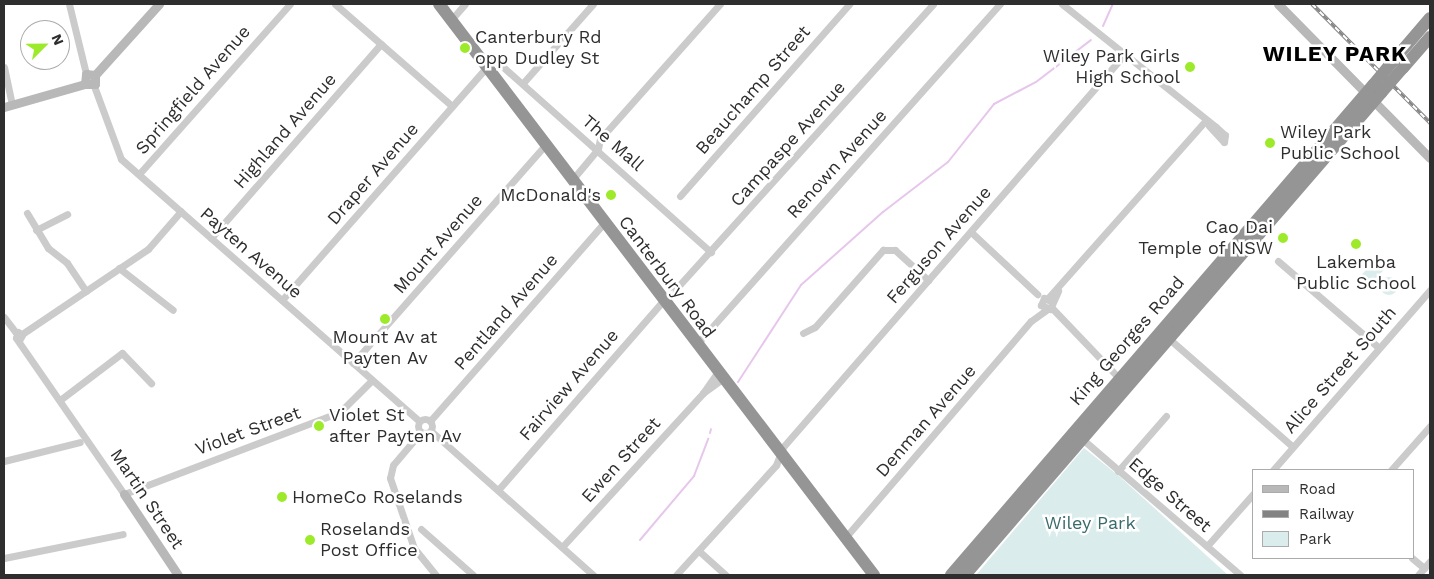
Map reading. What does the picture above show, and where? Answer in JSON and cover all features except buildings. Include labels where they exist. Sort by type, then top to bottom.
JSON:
[{"type":"highway","name":"Canterbury Road","points":[[439,4],[490,63],[545,145],[719,376],[872,574]]},
{"type":"highway","name":"King Georges Road","points":[[965,575],[1080,438],[1163,334],[1399,64],[1430,18]]},
{"type":"highway","name":"King Georges Road","points":[[1399,64],[1430,37]]},
{"type":"highway","name":"King Georges Road","points":[[951,575],[1118,377],[1163,334]]},
{"type":"street","name":"Payten Avenue","points":[[69,4],[90,80],[116,150],[139,174],[419,421]]},
{"type":"street","points":[[4,67],[8,106],[90,80],[159,4]]},
{"type":"street","name":"Springfield Avenue","points":[[139,174],[290,4]]},
{"type":"street","points":[[335,4],[452,106]]},
{"type":"street","points":[[451,20],[465,4]]},
{"type":"street","points":[[522,83],[593,4]]},
{"type":"street","points":[[572,180],[598,150],[598,142],[720,4]]},
{"type":"street","name":"Beauchamp Street","points":[[680,196],[849,4]]},
{"type":"street","name":"Campaspe Avenue","points":[[663,301],[711,252],[932,4]]},
{"type":"street","name":"Renown Avenue","points":[[696,345],[1000,4]]},
{"type":"street","points":[[1062,4],[1123,56]]},
{"type":"street","points":[[1278,4],[1374,93],[1430,158]]},
{"type":"street","name":"Highland Avenue","points":[[211,238],[381,44]]},
{"type":"street","name":"Denman Avenue","points":[[844,539],[1031,321],[1045,302],[1058,290],[1206,124],[1123,56]]},
{"type":"street","name":"Ferguson Avenue","points":[[676,575],[781,456],[783,447],[1123,56]]},
{"type":"street","name":"The Mall","points":[[490,63],[522,83],[711,252]]},
{"type":"street","name":"Draper Avenue","points":[[282,300],[490,63]]},
{"type":"street","name":"Mount Avenue","points":[[353,363],[545,145]]},
{"type":"street","points":[[19,336],[148,249],[181,211]]},
{"type":"street","points":[[26,213],[36,230],[86,290]]},
{"type":"street","points":[[36,230],[67,214]]},
{"type":"street","name":"Pentland Avenue","points":[[430,421],[604,223]]},
{"type":"street","points":[[971,232],[1031,288],[1118,377]]},
{"type":"street","points":[[803,334],[815,327],[887,248],[895,250],[928,280]]},
{"type":"street","points":[[1278,261],[1379,348]]},
{"type":"street","points":[[119,268],[173,310]]},
{"type":"street","name":"Alice Street South","points":[[1274,469],[1430,290]]},
{"type":"street","name":"Fairview Avenue","points":[[498,490],[663,301]]},
{"type":"street","name":"Martin Street","points":[[4,317],[19,336],[84,440],[124,494],[178,575]]},
{"type":"street","points":[[1163,334],[1293,447]]},
{"type":"street","points":[[60,400],[122,353],[151,383]]},
{"type":"street","name":"Ewen Street","points":[[562,548],[719,376]]},
{"type":"street","name":"Violet Street","points":[[124,494],[340,412],[372,380]]},
{"type":"street","points":[[1118,471],[1166,416]]},
{"type":"street","points":[[421,432],[419,421],[430,421],[431,431],[593,575]]},
{"type":"street","points":[[1392,469],[1430,426]]},
{"type":"street","points":[[431,431],[421,432],[391,469],[398,504],[414,548],[436,575]]},
{"type":"street","name":"Edge Street","points":[[1080,438],[1240,575]]},
{"type":"street","points":[[4,461],[84,440]]},
{"type":"street","points":[[1207,546],[1252,495]]},
{"type":"street","points":[[421,529],[473,575]]},
{"type":"street","points":[[4,558],[123,534]]},
{"type":"street","points":[[699,551],[726,575]]},
{"type":"street","points":[[1413,559],[1424,568]]},
{"type":"street","points":[[1418,575],[1430,561]]},
{"type":"green space","points":[[1375,260],[1385,269],[1368,287],[1358,279]]},
{"type":"green space","points":[[1389,277],[1397,282],[1398,286],[1393,294],[1389,295],[1381,290],[1380,286],[1385,278]]},
{"type":"green space","name":"Wiley Park","points":[[1084,448],[1119,476],[1228,575],[976,575]]},
{"type":"waterway","points":[[1103,26],[1113,4]]},
{"type":"waterway","points":[[738,382],[801,285],[883,212],[948,162],[994,104],[1036,82],[1091,40]]},
{"type":"waterway","points":[[710,433],[711,429]]},
{"type":"waterway","points":[[640,540],[694,476],[708,439]]},
{"type":"railway","points":[[1312,4],[1430,123]]},
{"type":"place","name":"Canterbury Rd opp Dudley St","points":[[465,48]]},
{"type":"place","name":"Wiley Park Girls High School","points":[[1190,67]]},
{"type":"place","name":"Wiley Park Public School","points":[[1270,143]]},
{"type":"place","name":"McDonald's","points":[[611,195]]},
{"type":"place","name":"Cao Dai Temple of NSW","points":[[1283,238]]},
{"type":"place","name":"Lakemba Public School","points":[[1356,244]]},
{"type":"place","name":"Mount Av at Payten Av","points":[[385,319]]},
{"type":"place","name":"Violet St after Payten Av","points":[[319,426]]},
{"type":"place","name":"HomeCo Roselands","points":[[282,497]]},
{"type":"place","name":"Roselands Post Office","points":[[310,540]]},
{"type":"district","name":"WILEY PARK","points":[[1335,54]]}]
